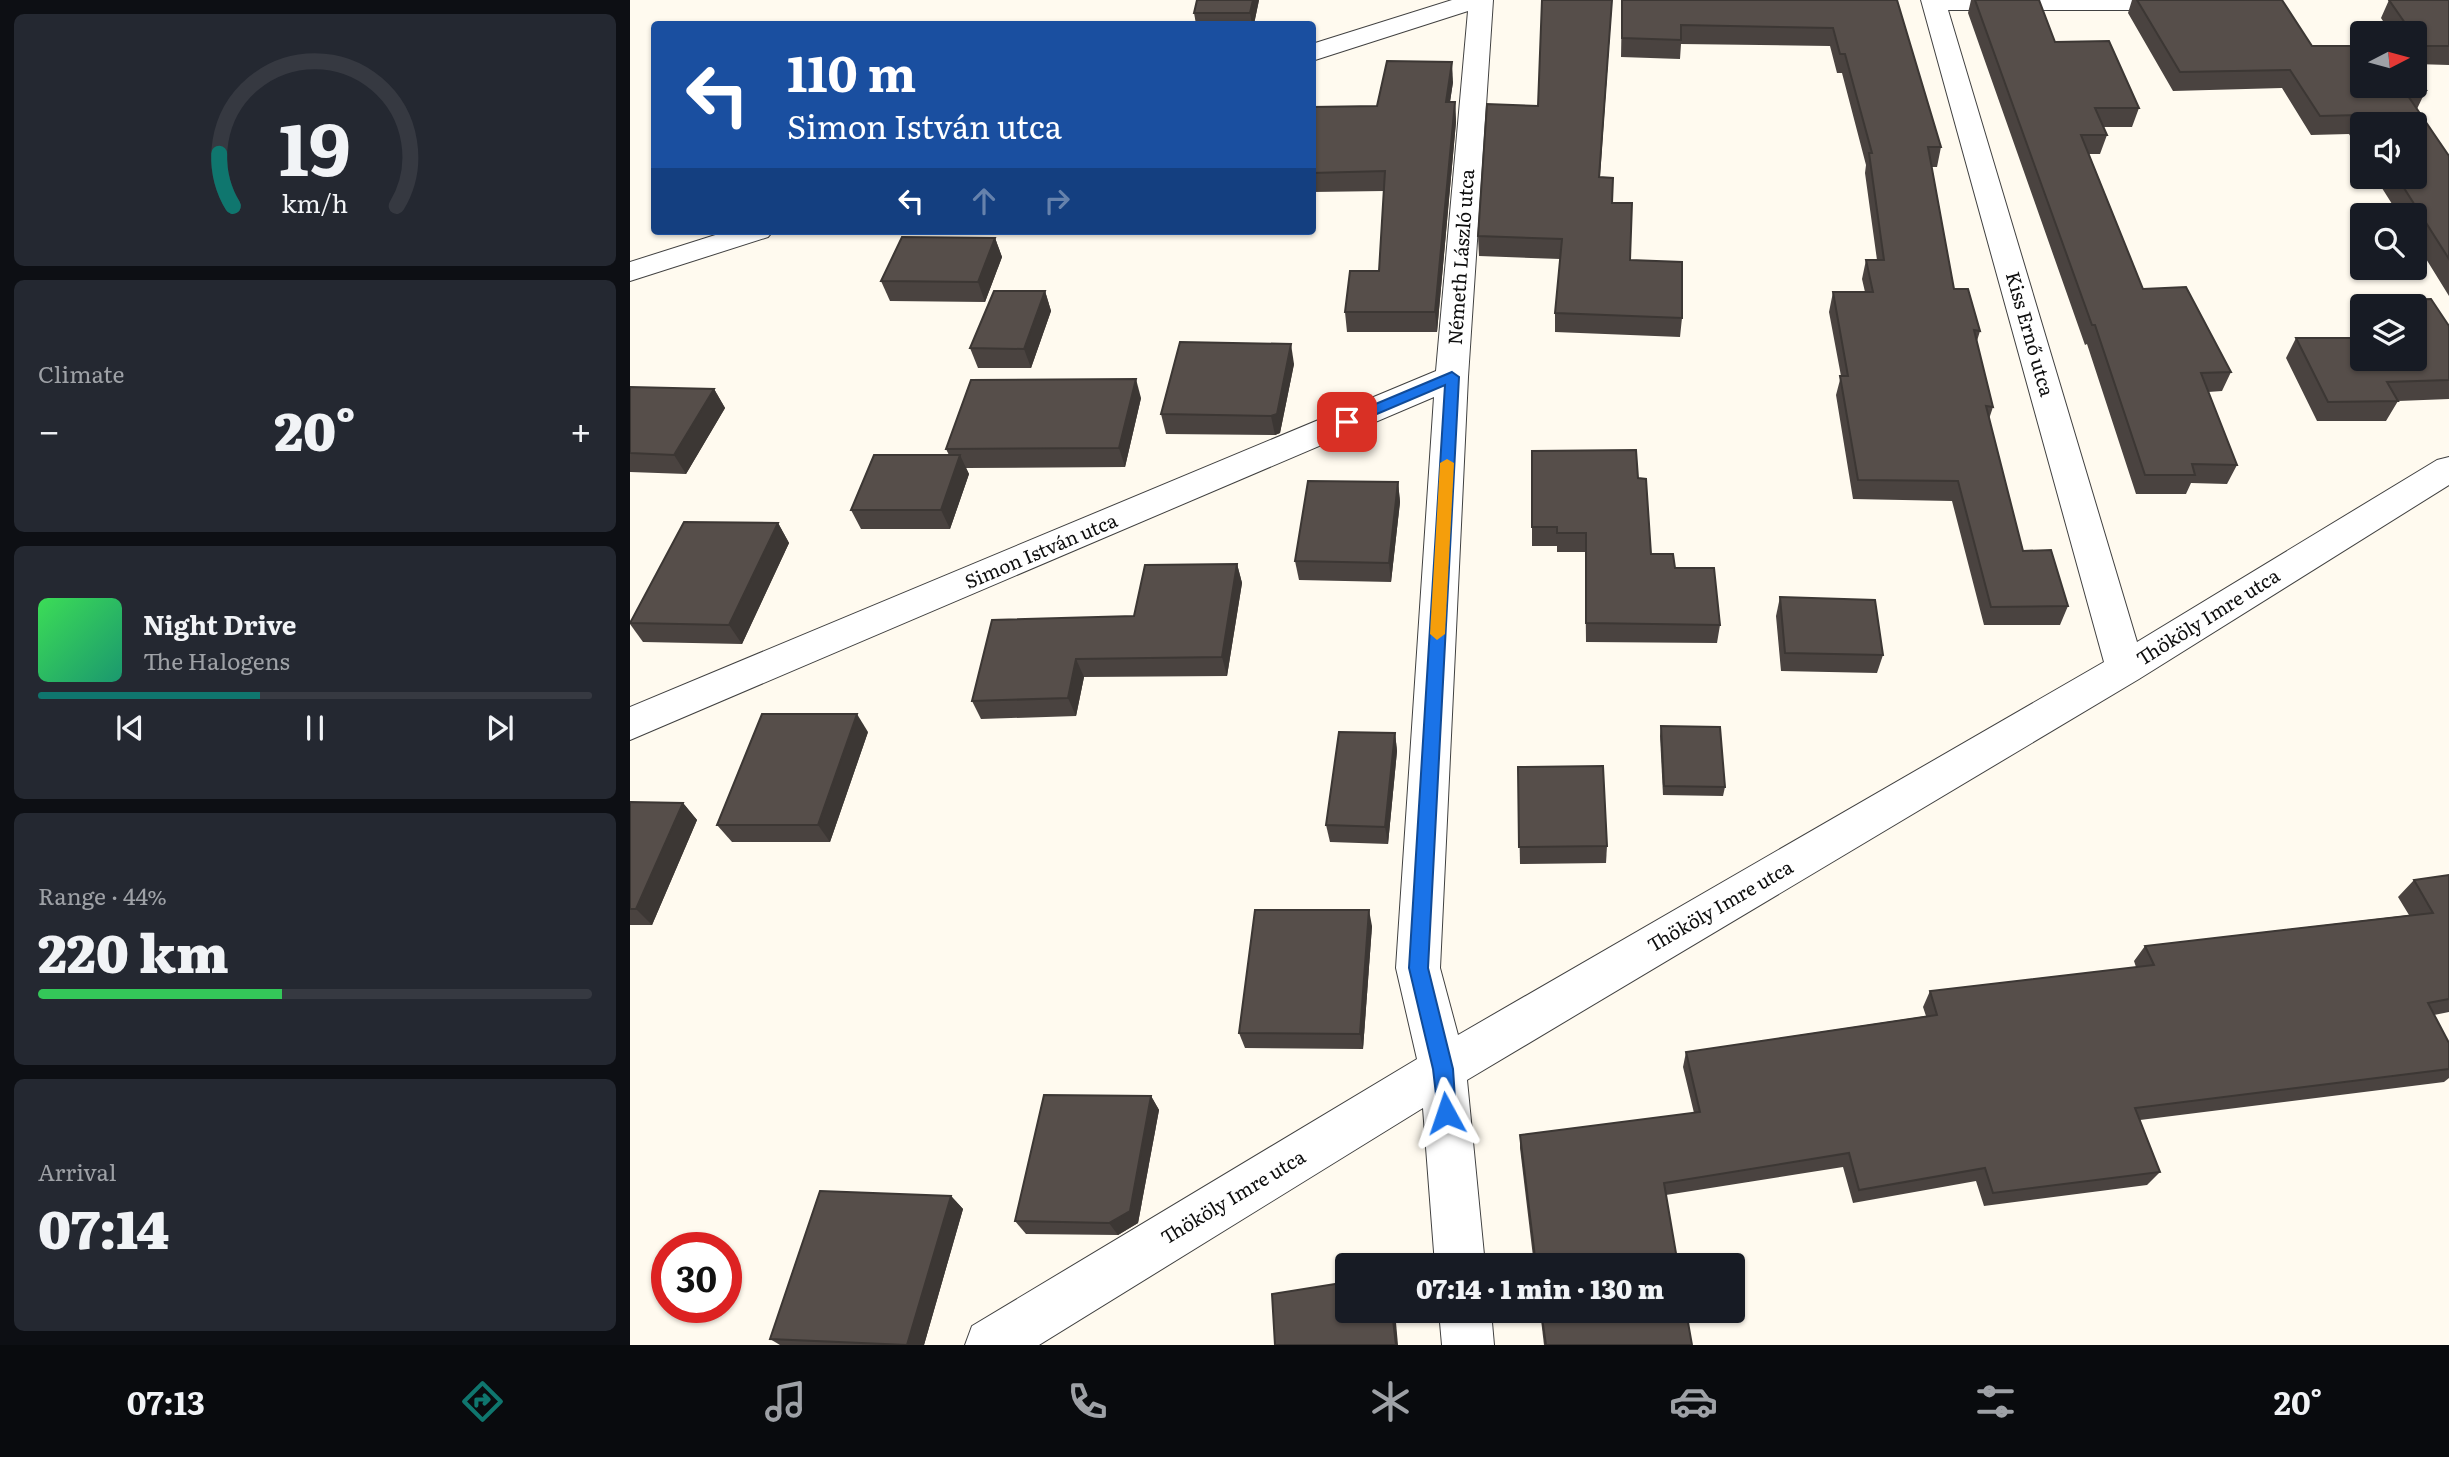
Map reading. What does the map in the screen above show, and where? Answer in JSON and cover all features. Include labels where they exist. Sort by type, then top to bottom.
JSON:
[{"type":"street","points":[[1316,52],[1479,0]]},
{"type":"street","name":"Németh László utca","points":[[1459,1253],[1443,1069],[1419,968],[1452,377],[1479,0]]},
{"type":"street","points":[[1933,1],[2217,3],[2267,0]]},
{"type":"street","name":"Kiss Ernő utca","points":[[1933,1],[2125,668]]},
{"type":"street","points":[[630,272],[746,235]]},
{"type":"street","name":"Simon István utca","points":[[630,724],[1452,377]]},
{"type":"street","name":"Thököly Imre utca","points":[[991,1345],[1443,1069],[2125,668],[2449,469]]},
{"type":"street","points":[[1466,1323],[1468,1345]]},
{"type":"building","points":[[1197,0],[1253,0],[1250,13],[1194,13]]},
{"type":"building","points":[[1542,0],[1612,0],[1599,177],[1613,178],[1612,203],[1632,203],[1630,260],[1682,262],[1682,318],[1555,313],[1562,239],[1478,236],[1487,104],[1538,106]]},
{"type":"building","points":[[1622,0],[1897,0],[1941,147],[1928,147],[1954,289],[1968,289],[1980,331],[1974,330],[1993,407],[1986,406],[2023,551],[2051,550],[2068,606],[1991,607],[1958,481],[1858,480],[1840,376],[1848,376],[1833,292],[1873,292],[1866,260],[1884,260],[1869,153],[1872,153],[1845,54],[1840,54],[1833,28],[1681,25],[1681,40],[1622,38]]},
{"type":"building","points":[[1975,0],[2039,0],[2055,42],[2109,41],[2139,108],[2095,108],[2107,135],[2081,135],[2143,289],[2186,287],[2231,372],[2201,373],[2237,465],[2192,464],[2195,475],[2145,475],[2095,325],[2092,325]]},
{"type":"building","points":[[2137,0],[2282,0],[2312,46],[2350,46],[2350,98],[2409,98],[2419,112],[2350,112],[2350,115],[2320,116],[2290,70],[2180,72]]},
{"type":"building","points":[[2389,0],[2449,0],[2449,46],[2427,46],[2427,21],[2404,21]]},
{"type":"building","points":[[1387,61],[1452,62],[1446,102],[1455,102],[1435,312],[1345,312],[1350,271],[1379,271],[1385,171],[1316,173],[1316,107],[1377,106]]},
{"type":"building","points":[[2427,124],[2449,156],[2449,259],[2427,224],[2427,203],[2413,203],[2405,189],[2427,189]]},
{"type":"building","points":[[902,237],[995,238],[978,282],[881,281]]},
{"type":"building","points":[[994,291],[1045,291],[1024,349],[970,348]]},
{"type":"building","points":[[2427,299],[2431,299],[2449,326],[2449,380],[2387,382],[2398,401],[2328,402],[2296,338],[2350,338],[2350,371],[2427,371]]},
{"type":"building","points":[[1180,342],[1291,344],[1277,414],[1161,414]]},
{"type":"building","points":[[1136,379],[1119,448],[946,449],[971,380]]},
{"type":"building","points":[[630,387],[714,389],[674,455],[630,453]]},
{"type":"building","points":[[1636,450],[1638,478],[1646,479],[1651,554],[1673,554],[1675,568],[1714,568],[1720,625],[1586,623],[1586,533],[1557,533],[1557,527],[1532,527],[1532,451]]},
{"type":"building","points":[[874,455],[960,455],[941,510],[851,510]]},
{"type":"building","points":[[1308,481],[1398,482],[1389,563],[1295,561]]},
{"type":"building","points":[[684,522],[778,523],[729,625],[630,623]]},
{"type":"building","points":[[1237,564],[1222,657],[1076,659],[1068,698],[972,701],[992,620],[1134,616],[1145,565]]},
{"type":"building","points":[[1780,597],[1875,600],[1883,655],[1785,653]]},
{"type":"building","points":[[762,714],[857,714],[818,825],[717,825]]},
{"type":"building","points":[[1661,726],[1720,727],[1725,787],[1664,786]]},
{"type":"building","points":[[1339,732],[1395,733],[1385,827],[1326,825]]},
{"type":"building","points":[[1603,766],[1607,846],[1519,847],[1518,767]]},
{"type":"building","points":[[630,802],[683,803],[636,909],[630,909]]},
{"type":"building","points":[[2449,875],[2449,999],[2428,1003],[2449,1043],[2449,1069],[2135,1108],[2160,1172],[1993,1193],[1985,1168],[1859,1190],[1849,1153],[1664,1183],[1676,1253],[1535,1253],[1520,1135],[1700,1112],[1686,1052],[1937,1015],[1930,991],[2154,965],[2145,946],[2433,913],[2414,880]]},
{"type":"building","points":[[1255,910],[1369,910],[1360,1034],[1239,1033]]},
{"type":"building","points":[[1044,1095],[1151,1096],[1130,1211],[1109,1223],[1015,1221]]},
{"type":"building","points":[[820,1191],[951,1196],[907,1345],[770,1339]]},
{"type":"building","points":[[1335,1284],[1335,1323],[1393,1323],[1396,1345],[1275,1345],[1272,1294]]},
{"type":"building","points":[[1543,1323],[1688,1323],[1692,1345],[1546,1345]]},
{"type":"slow traffic","points":[[1437,634],[1447,463]]},
{"type":"route","points":[[1347,422],[1452,377],[1419,968],[1443,1069],[1446,1113]]}]
